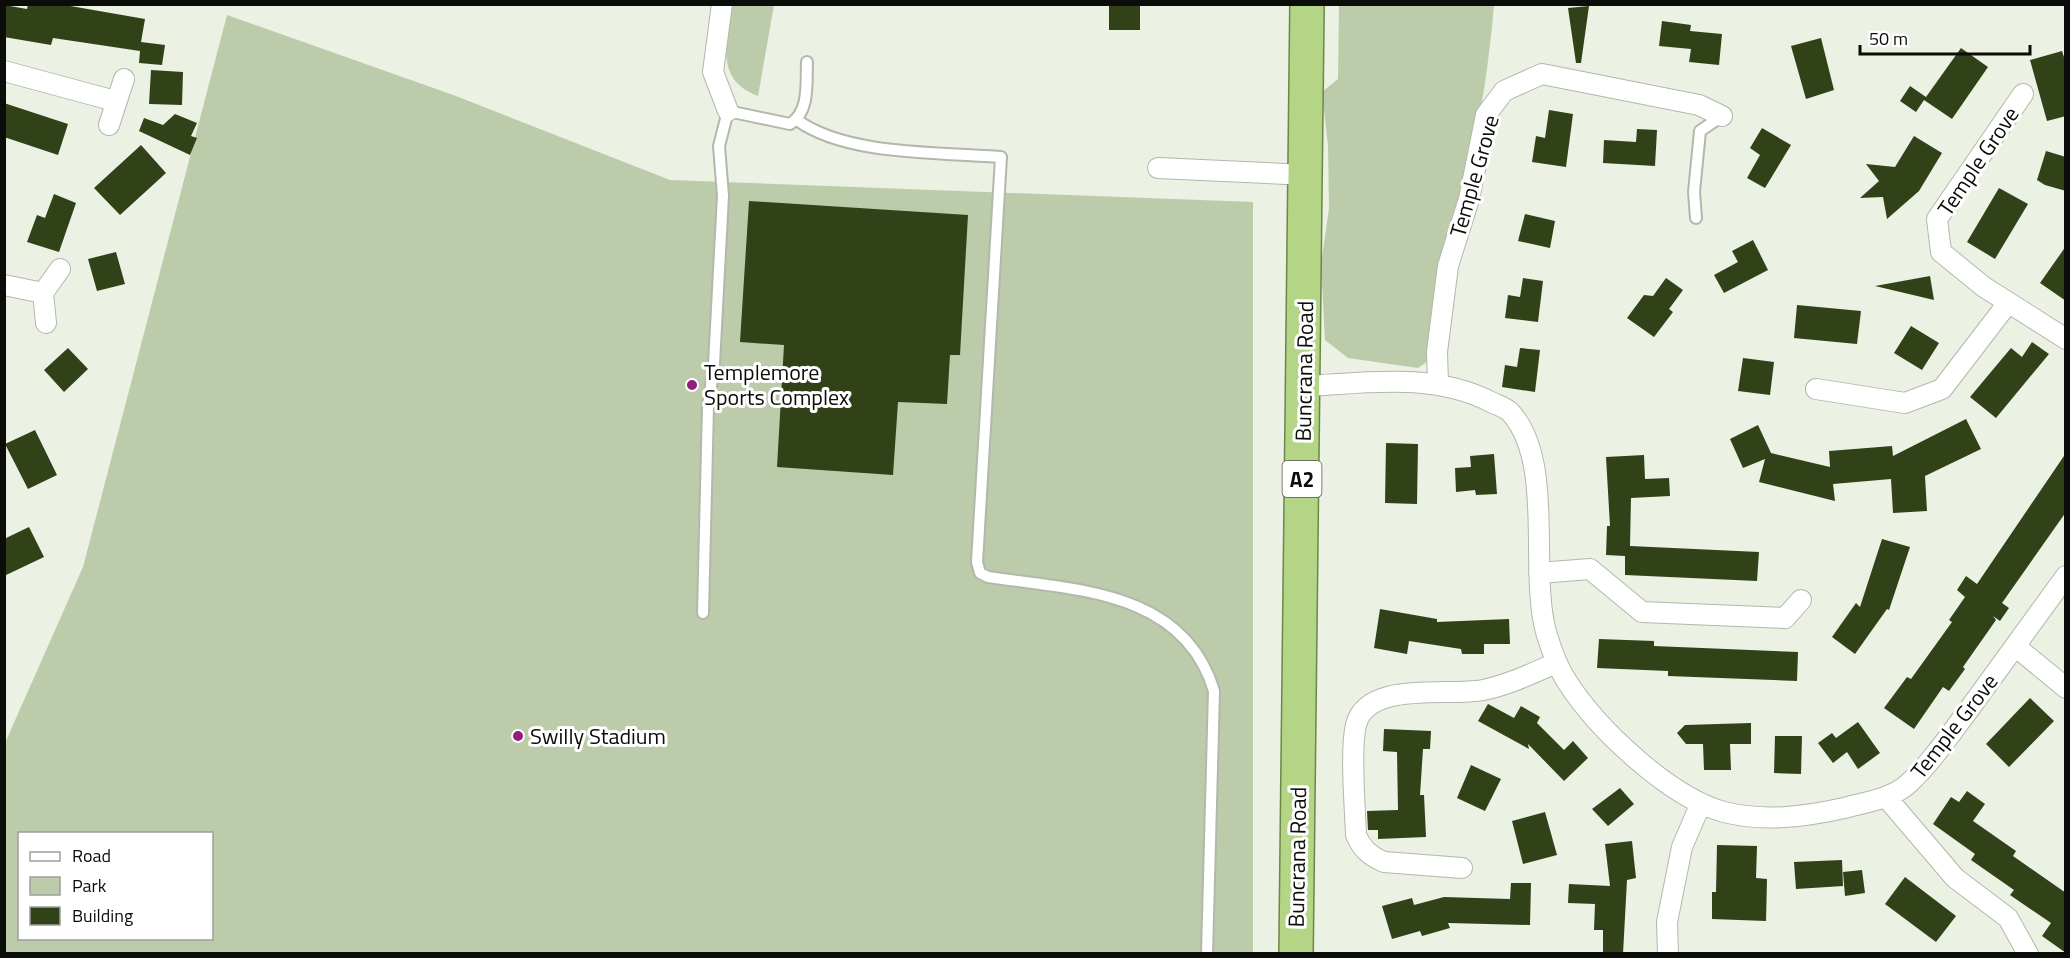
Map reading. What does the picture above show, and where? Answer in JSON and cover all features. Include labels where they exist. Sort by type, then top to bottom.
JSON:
[{"type":"highway","name":"Buncrana Road","points":[[1296,954],[1307,4]]},
{"type":"street","points":[[722,4],[713,72],[728,111]]},
{"type":"street","points":[[4,71],[115,101]]},
{"type":"street","name":"Temple Grove","points":[[1438,383],[1437,352],[1448,266],[1469,199],[1486,115],[1504,91],[1542,74],[1699,105],[1722,116]]},
{"type":"street","points":[[109,125],[124,79]]},
{"type":"street","name":"Temple Grove","points":[[2023,94],[1937,219],[1941,252],[2008,303],[2066,339]]},
{"type":"street","points":[[1158,168],[1306,175]]},
{"type":"street","points":[[46,323],[43,293],[60,268]]},
{"type":"street","points":[[4,285],[43,293]]},
{"type":"street","points":[[1816,389],[1905,403],[1942,389],[2008,303]]},
{"type":"street","name":"Temple Grove","points":[[1304,386],[1401,381],[1438,383],[1476,394],[1510,412],[1533,454],[1538,501],[1539,573],[1545,630],[1556,663],[1576,694],[1620,742],[1663,780],[1701,804],[1733,813],[1774,818],[1806,817],[1886,797],[1907,785],[1949,736],[2066,576]]},
{"type":"street","points":[[1539,573],[1590,569],[1642,612],[1785,618],[1801,600]]},
{"type":"street","points":[[2015,646],[2066,688]]},
{"type":"street","points":[[1462,868],[1384,862],[1374,858],[1360,845],[1356,835],[1355,744],[1356,724],[1360,715],[1368,704],[1383,697],[1436,692],[1460,694],[1486,690],[1556,663]]},
{"type":"street","points":[[1886,797],[1955,878],[2008,918],[2028,954]]},
{"type":"street","points":[[1668,954],[1667,922],[1682,847],[1701,804]]},
{"type":"lane","points":[[703,613],[708,407],[714,364],[723,196],[719,146],[728,111],[790,124],[797,120],[802,114],[807,62]]},
{"type":"lane","points":[[1696,218],[1694,192],[1700,131],[1722,116]]},
{"type":"lane","points":[[797,120],[808,128],[851,144],[1001,157],[978,550],[980,573],[988,577],[1105,594],[1132,604],[1158,617],[1181,634],[1208,672],[1214,691],[1207,954]]},
{"type":"green space","points":[[731,5],[774,5],[758,96],[744,89],[729,70],[726,45]]},
{"type":"green space","points":[[1339,5],[1494,5],[1487,69],[1476,134],[1435,288],[1430,334],[1431,359],[1418,368],[1348,358],[1325,340],[1321,265],[1329,208],[1328,145],[1322,92],[1338,79]]},
{"type":"green space","name":"Templemore Sports Complex","points":[[227,15],[456,96],[670,180],[1253,202],[1253,953],[5,954],[5,743],[83,567]]},
{"type":"building","points":[[28,4],[59,4],[145,19],[141,42],[165,45],[162,65],[139,63],[140,51],[53,38],[51,45],[4,37],[4,5],[27,9]]},
{"type":"building","points":[[1109,4],[1140,4],[1140,30],[1109,30]]},
{"type":"building","points":[[1589,6],[1581,63],[1576,63],[1568,8]]},
{"type":"building","points":[[1662,21],[1691,25],[1690,31],[1722,34],[1719,65],[1689,62],[1691,49],[1659,46]]},
{"type":"building","points":[[1821,38],[1834,90],[1806,99],[1791,46]]},
{"type":"building","points":[[1961,48],[1988,67],[1952,119],[1924,100],[1916,112],[1900,101],[1910,86],[1926,97]]},
{"type":"building","points":[[2062,51],[2066,63],[2066,116],[2047,121],[2030,60]]},
{"type":"building","points":[[151,70],[183,72],[182,105],[149,104]]},
{"type":"building","points":[[4,103],[68,124],[58,155],[4,137]]},
{"type":"building","points":[[1549,110],[1573,114],[1566,167],[1532,162],[1536,136],[1545,138]]},
{"type":"building","points":[[175,114],[197,123],[191,136],[197,138],[190,155],[139,131],[144,118],[163,125]]},
{"type":"building","points":[[1762,128],[1791,145],[1765,188],[1747,178],[1760,155],[1750,148]]},
{"type":"building","points":[[1637,129],[1657,130],[1655,166],[1603,163],[1604,140],[1636,142]]},
{"type":"building","points":[[1914,136],[1942,153],[1919,191],[1887,219],[1883,197],[1860,198],[1879,181],[1866,164],[1895,167]]},
{"type":"building","points":[[141,145],[166,173],[120,215],[94,188]]},
{"type":"building","points":[[2046,151],[2066,157],[2066,191],[2045,185],[2037,180]]},
{"type":"building","points":[[1999,188],[2028,204],[1995,259],[1967,242]]},
{"type":"building","points":[[54,194],[76,203],[59,252],[27,242],[37,215],[45,218]]},
{"type":"building","points":[[749,201],[968,215],[960,355],[950,355],[947,404],[898,402],[893,475],[777,467],[784,345],[740,342]]},
{"type":"building","points":[[1525,214],[1555,221],[1550,248],[1518,241]]},
{"type":"building","points":[[1753,240],[1768,270],[1724,293],[1714,275],[1738,262],[1732,251]]},
{"type":"building","points":[[2066,246],[2066,301],[2040,283]]},
{"type":"building","points":[[116,252],[125,284],[97,291],[88,259]]},
{"type":"building","points":[[1930,276],[1934,300],[1875,286]]},
{"type":"building","points":[[1523,278],[1543,281],[1538,322],[1505,318],[1508,295],[1520,297]]},
{"type":"building","points":[[1666,278],[1683,290],[1669,309],[1673,312],[1654,337],[1627,318],[1644,295],[1653,296]]},
{"type":"building","points":[[1797,305],[1861,311],[1857,344],[1794,338]]},
{"type":"building","points":[[1911,326],[1939,343],[1922,370],[1894,353]]},
{"type":"building","points":[[2032,342],[2049,354],[1996,418],[1970,397],[2011,348],[2022,357]]},
{"type":"building","points":[[68,348],[88,369],[64,392],[44,370]]},
{"type":"building","points":[[1520,348],[1540,350],[1535,392],[1502,387],[1505,365],[1517,367]]},
{"type":"building","points":[[1743,358],[1774,362],[1770,395],[1738,391]]},
{"type":"building","points":[[1966,419],[1981,449],[1925,476],[1927,511],[1893,513],[1891,479],[1833,484],[1835,501],[1759,482],[1765,459],[1743,468],[1730,439],[1758,425],[1771,453],[1830,467],[1829,451],[1892,446],[1893,456]]},
{"type":"building","points":[[35,430],[57,475],[28,489],[5,444]]},
{"type":"building","points":[[1386,443],[1418,444],[1417,504],[1385,503]]},
{"type":"building","points":[[2066,453],[2066,512],[2002,603],[2009,608],[2000,621],[1993,616],[1996,620],[1963,667],[1965,669],[1949,691],[1943,687],[1914,729],[1884,708],[1907,677],[1911,679],[1952,622],[1949,620],[1965,597],[1957,590],[1966,576],[1977,584]]},
{"type":"building","points":[[1494,454],[1497,494],[1476,495],[1475,490],[1456,492],[1455,468],[1471,467],[1470,456]]},
{"type":"building","points":[[1644,455],[1645,479],[1669,478],[1670,496],[1631,498],[1630,546],[1759,552],[1757,581],[1625,575],[1625,556],[1606,555],[1607,526],[1610,526],[1606,457]]},
{"type":"building","points":[[29,527],[44,557],[4,576],[4,539]]},
{"type":"building","points":[[1882,539],[1910,547],[1889,610],[1887,609],[1855,654],[1832,637],[1856,603],[1860,607]]},
{"type":"building","points":[[1380,609],[1437,619],[1437,622],[1509,619],[1510,644],[1484,644],[1484,654],[1462,654],[1461,649],[1409,641],[1407,654],[1374,648]]},
{"type":"building","points":[[1599,639],[1654,641],[1654,646],[1798,652],[1797,681],[1668,676],[1668,671],[1597,668]]},
{"type":"building","points":[[2030,698],[2054,721],[2009,767],[1986,744]]},
{"type":"building","points":[[1488,704],[1514,718],[1521,706],[1540,717],[1537,723],[1564,750],[1573,741],[1588,758],[1564,781],[1528,744],[1529,749],[1478,721]]},
{"type":"building","points":[[1858,722],[1880,753],[1858,769],[1847,752],[1833,763],[1818,743],[1832,733],[1836,738]]},
{"type":"building","points":[[1751,723],[1751,744],[1730,744],[1731,770],[1704,770],[1703,744],[1686,744],[1677,733],[1685,725]]},
{"type":"building","points":[[1384,729],[1431,731],[1430,749],[1423,749],[1420,795],[1424,795],[1426,837],[1378,839],[1378,830],[1368,830],[1367,811],[1398,810],[1397,752],[1383,751]]},
{"type":"building","points":[[1775,736],[1802,736],[1801,774],[1774,773]]},
{"type":"building","points":[[1471,765],[1501,779],[1485,811],[1457,798]]},
{"type":"building","points":[[1620,788],[1634,804],[1608,826],[1592,809]]},
{"type":"building","points":[[1967,791],[1985,804],[1973,821],[2016,851],[2013,856],[2066,893],[2066,953],[2042,936],[2051,923],[2010,895],[2014,890],[1971,860],[1975,854],[1933,824],[1951,797],[1959,802]]},
{"type":"building","points":[[1545,812],[1557,855],[1523,864],[1512,821]]},
{"type":"building","points":[[1632,841],[1636,878],[1627,880],[1623,954],[1603,954],[1603,930],[1594,930],[1595,904],[1568,903],[1569,884],[1610,886],[1605,844]]},
{"type":"building","points":[[1717,845],[1757,846],[1756,878],[1767,879],[1766,921],[1712,919],[1712,892],[1716,892]]},
{"type":"building","points":[[1842,860],[1843,886],[1796,889],[1794,862]]},
{"type":"building","points":[[1862,870],[1865,893],[1845,896],[1843,872]]},
{"type":"building","points":[[1905,877],[1956,916],[1936,942],[1885,904]]},
{"type":"building","points":[[1511,883],[1531,883],[1530,925],[1448,923],[1450,928],[1422,936],[1420,931],[1392,939],[1382,906],[1412,898],[1414,905],[1444,897],[1510,899]]},
{"type":"place","name":"Templemore Sports Complex","points":[[692,385]]},
{"type":"place","name":"Swilly Stadium","points":[[518,736]]}]
